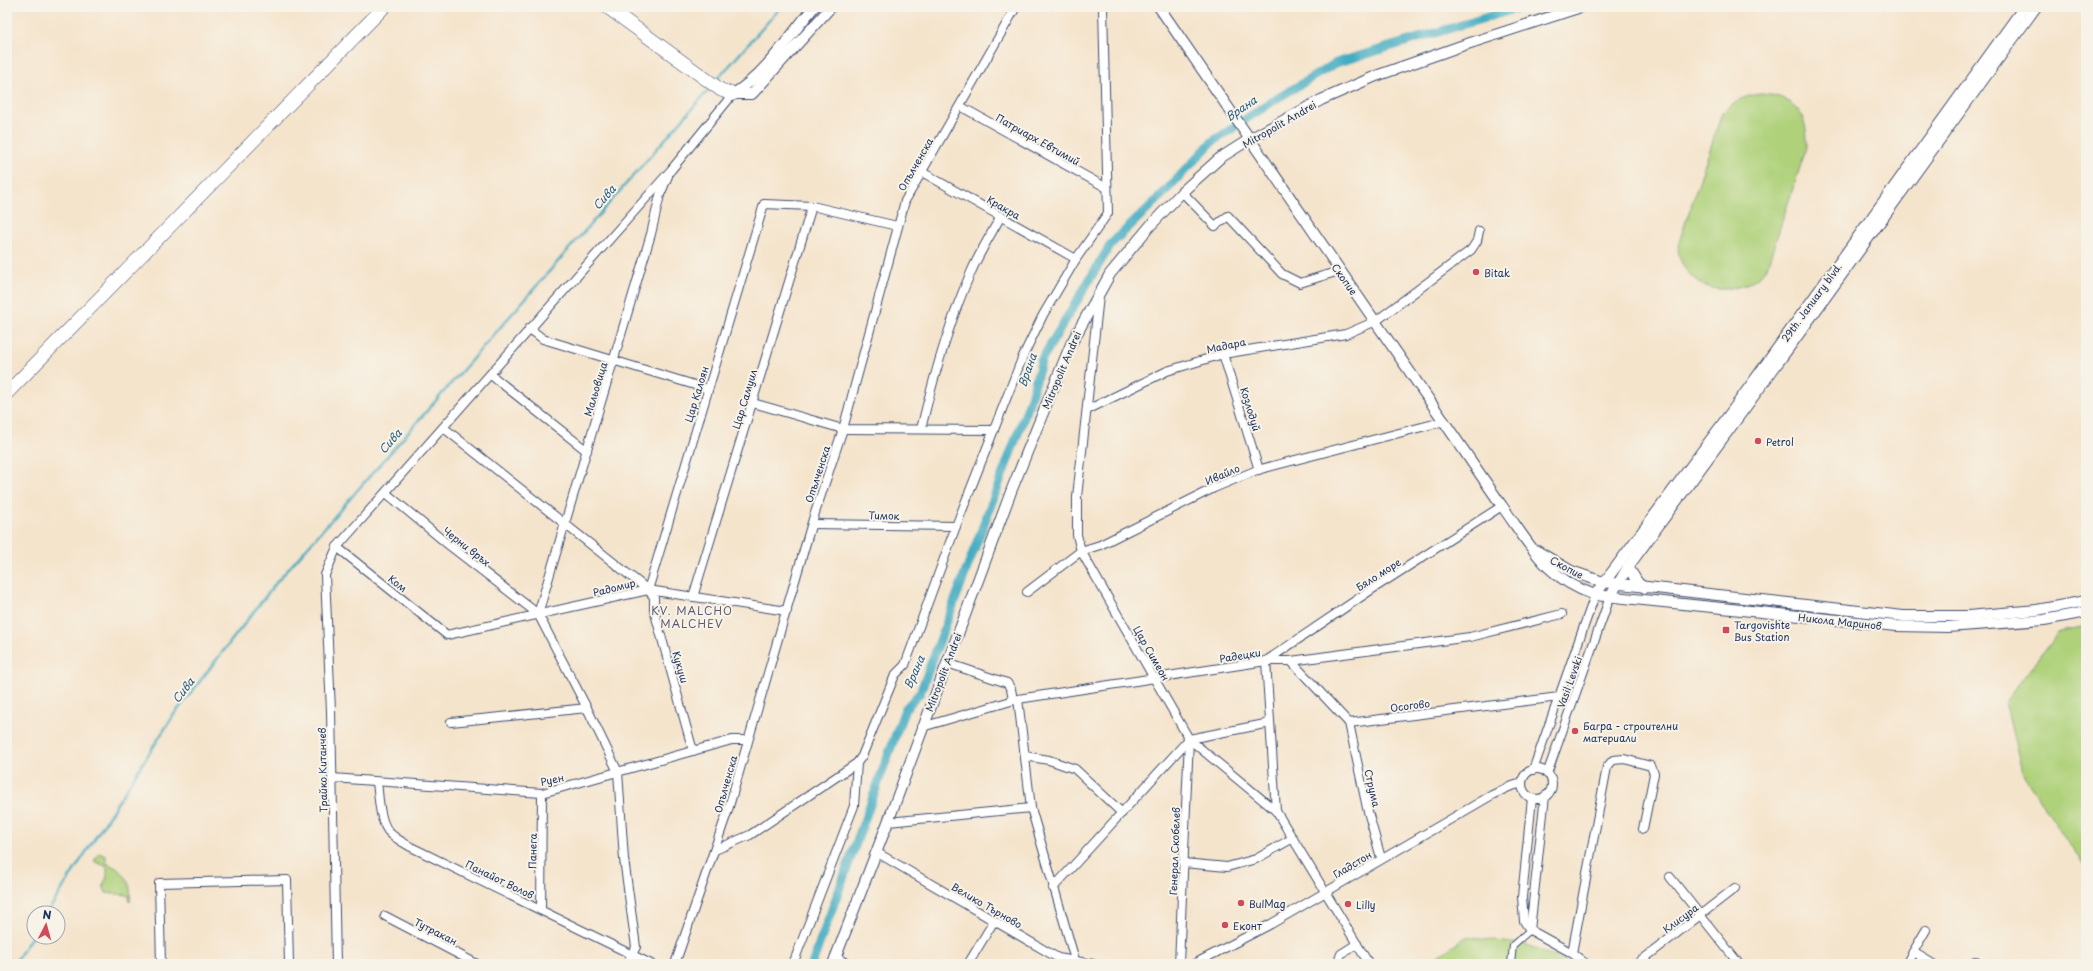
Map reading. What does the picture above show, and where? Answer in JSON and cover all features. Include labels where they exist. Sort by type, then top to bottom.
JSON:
[{"type":"main road","points":[[7,393],[384,7]]},
{"type":"main road","points":[[375,17],[388,7]]},
{"type":"main road","points":[[607,7],[707,80],[727,92]]},
{"type":"street","points":[[337,547],[491,375],[529,328],[671,170],[727,92],[746,87],[758,75],[814,7]]},
{"type":"street","points":[[727,92],[752,94],[831,7]]},
{"type":"street","name":"Опълченска","points":[[675,964],[715,850],[812,524],[843,429],[905,201],[1016,7]]},
{"type":"street","points":[[715,850],[750,835],[857,763],[862,756],[896,675],[905,665],[956,526],[1023,356],[1043,315],[1076,259],[1108,213],[1103,7]]},
{"type":"street","name":"Скопие","points":[[1159,7],[1293,200],[1339,271],[1376,321],[1502,506],[1550,571],[1576,588],[1595,595]]},
{"type":"street","name":"Mitropolit Andrei","points":[[834,960],[888,822],[922,727],[1012,489],[1065,358],[1110,274],[1140,238],[1182,192],[1220,158],[1249,137],[1321,100],[1376,76],[1461,46],[1581,7]]},
{"type":"street","name":"29th. January blvd.","points":[[1595,595],[1603,582],[1737,405],[2024,7]]},
{"type":"street","name":"29th. January blvd.","points":[[1610,597],[1628,567],[1749,403],[2036,7]]},
{"type":"street","name":"Патриарх Евтимий","points":[[960,106],[1107,188]]},
{"type":"street","name":"Мальовица","points":[[538,614],[651,234],[660,195],[671,170]]},
{"type":"street","name":"Кракра","points":[[922,172],[1076,259]]},
{"type":"street","points":[[1182,192],[1215,226],[1228,216],[1282,274],[1300,283],[1339,271]]},
{"type":"street","name":"Цар Калоян","points":[[648,590],[764,204],[812,206]]},
{"type":"street","points":[[812,206],[897,226]]},
{"type":"street","name":"Цар Самуил","points":[[693,597],[812,206]]},
{"type":"street","points":[[921,429],[935,372],[953,315],[972,270],[1001,216]]},
{"type":"street","name":"Мадара","points":[[1087,410],[1167,371],[1223,354],[1346,334],[1376,321],[1471,250],[1479,231]]},
{"type":"street","name":"Цар Симеон","points":[[1099,292],[1077,497],[1077,535],[1082,551],[1155,676],[1189,738],[1276,811],[1369,964]]},
{"type":"street","points":[[529,328],[543,339],[708,389]]},
{"type":"street","name":"Козлодуй","points":[[1223,354],[1259,470]]},
{"type":"street","points":[[491,375],[587,451]]},
{"type":"street","points":[[753,403],[843,429],[994,430]]},
{"type":"street","name":"Ивайло","points":[[1027,592],[1082,551],[1100,545],[1214,488],[1259,470],[1445,421]]},
{"type":"street","points":[[444,428],[648,590]]},
{"type":"street","name":"Черни връх","points":[[386,493],[445,542],[538,614]]},
{"type":"street","name":"Бяло море","points":[[1266,661],[1371,590],[1502,506]]},
{"type":"street","name":"Тимок","points":[[812,524],[956,526]]},
{"type":"street","name":"Трайко Китанчев","points":[[336,964],[331,711],[325,575],[337,547]]},
{"type":"street","name":"Ком","points":[[337,547],[448,635]]},
{"type":"street","name":"Скопие","points":[[1533,548],[1571,571],[1603,582]]},
{"type":"street","points":[[1628,567],[1638,583],[1645,588]]},
{"type":"street","name":"Никола Маринов","points":[[1603,582],[1616,585],[1910,616],[1968,616],[2037,610],[2086,601]]},
{"type":"street","name":"Радомир","points":[[448,635],[648,590],[787,611]]},
{"type":"street","name":"Кукуш","points":[[648,590],[654,597],[654,610],[694,751]]},
{"type":"street","name":"Никола Маринов","points":[[1595,595],[1896,626],[1947,627],[2044,620],[2086,612]]},
{"type":"street","name":"Vasil Levski","points":[[1533,770],[1595,595]]},
{"type":"street","name":"Vasil Levski","points":[[1547,774],[1610,597]]},
{"type":"street","points":[[538,614],[618,772],[624,859],[636,947],[627,964]]},
{"type":"street","name":"Радецки","points":[[922,727],[1016,699],[1155,676],[1266,661],[1291,661],[1470,637],[1562,614]]},
{"type":"street","points":[[1266,661],[1276,811]]},
{"type":"street","points":[[1291,661],[1349,723]]},
{"type":"street","points":[[947,663],[1007,683],[1016,699],[1025,756],[1030,808],[1075,960]]},
{"type":"street","name":"Осогово","points":[[1349,723],[1559,698]]},
{"type":"street","points":[[451,722],[586,708]]},
{"type":"street","name":"Струма","points":[[1349,723],[1364,794],[1381,858]]},
{"type":"street","points":[[1053,888],[1189,738],[1270,724]]},
{"type":"street","name":"Генерал Скобелев","points":[[1179,964],[1189,738]]},
{"type":"street","name":"Руен","points":[[332,778],[542,792],[732,740],[748,740]]},
{"type":"street","points":[[1025,756],[1049,760],[1075,769],[1122,813]]},
{"type":"street","points":[[1572,953],[1607,767],[1613,760],[1624,759],[1651,766],[1654,774],[1643,829]]},
{"type":"street","points":[[793,964],[854,806],[857,763]]},
{"type":"street","points":[[1533,770],[1543,771],[1547,774],[1550,778],[1551,788],[1545,796],[1538,799],[1532,798],[1523,791],[1522,783],[1525,775],[1533,770]]},
{"type":"street","name":"Панайот Волов","points":[[377,782],[381,813],[388,831],[394,837],[651,964]]},
{"type":"street","name":"Гладстон","points":[[1194,964],[1271,924],[1381,858],[1502,790],[1522,783]]},
{"type":"street","name":"Панега","points":[[541,910],[542,792]]},
{"type":"street","points":[[1511,964],[1512,945],[1530,930],[1545,796]]},
{"type":"street","points":[[1532,798],[1522,904],[1523,917],[1530,930],[1572,953],[1586,964]]},
{"type":"street","points":[[888,822],[1030,808]]},
{"type":"street","points":[[1183,863],[1227,868],[1256,859],[1293,838]]},
{"type":"street","name":"Велико Търново","points":[[876,852],[994,920],[1058,961],[1075,960],[1093,964]]},
{"type":"street","points":[[1670,877],[1739,964]]},
{"type":"street","points":[[161,964],[159,883],[287,880],[289,964]]},
{"type":"street","name":"Клисура","points":[[1637,964],[1735,888]]},
{"type":"street","name":"Тутракан","points":[[385,916],[477,964]]},
{"type":"street","points":[[968,964],[994,920]]},
{"type":"street","points":[[1906,964],[1926,930]]},
{"type":"street","points":[[1337,964],[1341,954],[1357,944]]},
{"type":"street","points":[[1913,952],[1933,964]]},
{"type":"street","points":[[834,960],[848,964]]},
{"type":"green space","points":[[1760,94],[1782,98],[1797,108],[1805,125],[1807,146],[1766,270],[1757,278],[1735,288],[1713,288],[1702,284],[1693,278],[1685,268],[1679,255],[1679,242],[1722,113],[1731,105],[1740,100],[1749,96]]},
{"type":"green space","points":[[2086,626],[2086,867],[2069,845],[2022,772],[2005,702],[2059,631]]},
{"type":"green space","points":[[99,853],[106,856],[106,863],[118,869],[126,878],[130,888],[130,902],[128,895],[106,893],[103,885],[107,877],[107,867],[94,861]]},
{"type":"green space","points":[[1466,937],[1527,945],[1573,964],[1427,964]]},
{"type":"waterway","name":"Сива","points":[[715,82],[781,7]]},
{"type":"waterway","name":"Врана","points":[[812,964],[905,709],[920,693],[1029,404],[1042,359],[1111,244],[1157,200],[1212,142],[1273,101],[1336,63],[1521,7]]},
{"type":"waterway","name":"Сива","points":[[52,905],[173,716],[276,583],[711,87]]},
{"type":"waterway","name":"Сива","points":[[14,964],[26,945]]},
{"type":"place","name":"Bitak","points":[[1476,272]]},
{"type":"place","name":"Petrol","points":[[1758,441]]},
{"type":"place","name":"Targovishte Bus Station","points":[[1726,630]]},
{"type":"place","name":"Багра - строителни материали","points":[[1575,731]]},
{"type":"place","name":"BulMag","points":[[1241,903]]},
{"type":"place","name":"Lilly","points":[[1348,904]]},
{"type":"place","name":"Еконт","points":[[1225,925]]},
{"type":"district","name":"KV. MALCHO MALCHEV","points":[[692,616]]}]
